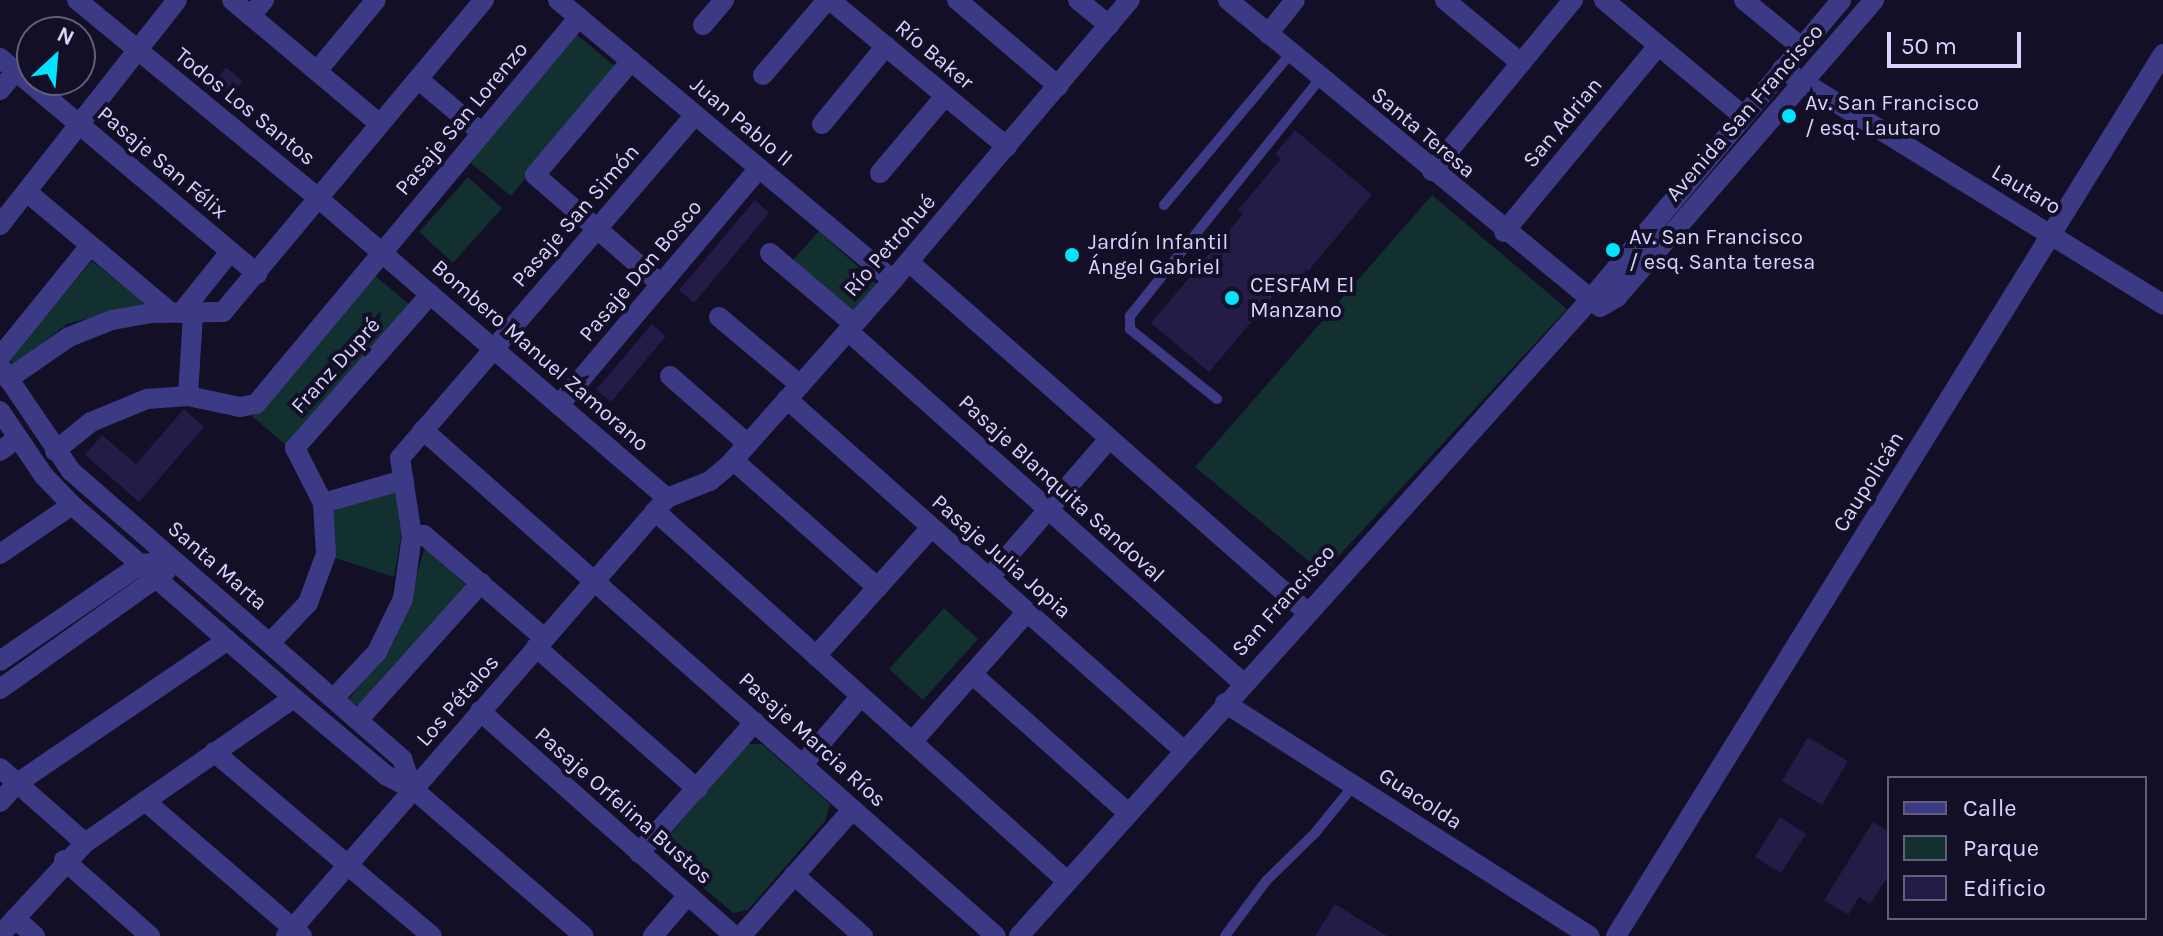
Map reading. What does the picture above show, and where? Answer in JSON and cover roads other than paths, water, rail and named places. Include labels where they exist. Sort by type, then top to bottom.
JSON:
[{"type":"street","name":"Todos Los Santos","points":[[77,0],[382,251]]},
{"type":"street","points":[[0,225],[81,126],[177,0]]},
{"type":"street","points":[[232,0],[258,8],[317,71],[380,124]]},
{"type":"street","points":[[317,71],[376,0]]},
{"type":"street","points":[[4,373],[90,327],[134,315],[223,312],[484,0]]},
{"type":"street","name":"Juan Pablo II","points":[[558,0],[893,280]]},
{"type":"street","points":[[703,25],[724,0]]},
{"type":"street","points":[[763,75],[829,0]]},
{"type":"street","name":"Río Baker","points":[[829,0],[1007,147]]},
{"type":"street","points":[[957,0],[1058,86]]},
{"type":"street","points":[[1078,0],[1109,25]]},
{"type":"street","name":"Río Petrohué","points":[[661,504],[710,481],[748,444],[909,262],[1130,0]]},
{"type":"street","name":"Santa Teresa","points":[[1228,0],[1588,302]]},
{"type":"street","points":[[1268,34],[1295,0]]},
{"type":"street","points":[[1445,0],[1521,63]]},
{"type":"street","points":[[1432,171],[1573,0]]},
{"type":"street","points":[[1604,0],[1742,115]]},
{"type":"street","points":[[1744,0],[1801,47]]},
{"type":"street","name":"Avenida San Francisco","points":[[1841,0],[1588,302],[1600,307],[1617,297],[1874,0]]},
{"type":"street","name":"Pasaje San Lorenzo","points":[[188,396],[240,407],[256,404],[579,17]]},
{"type":"street","points":[[822,124],[886,46]]},
{"type":"street","name":"San Adrian","points":[[1504,232],[1658,46]]},
{"type":"street","name":"Caupolicán","points":[[1616,936],[2163,54]]},
{"type":"street","points":[[631,61],[535,175],[661,284]]},
{"type":"street","points":[[0,90],[8,65]]},
{"type":"street","name":"Pasaje San Félix","points":[[8,65],[257,274]]},
{"type":"street","name":"Lautaro","points":[[1782,69],[2163,304]]},
{"type":"street","points":[[418,79],[482,133]]},
{"type":"street","points":[[880,173],[945,96]]},
{"type":"street","name":"Pasaje San Simón","points":[[334,698],[377,652],[392,626],[406,584],[412,536],[400,458],[695,115]]},
{"type":"street","name":"Pasaje Don Bosco","points":[[559,405],[759,168]]},
{"type":"street","points":[[27,192],[90,246],[182,313]]},
{"type":"street","points":[[0,357],[90,246]]},
{"type":"street","name":"Bombero Manuel Zamorano","points":[[382,251],[559,405],[816,656],[1067,881]]},
{"type":"street","points":[[55,451],[109,412],[147,399],[188,396],[182,313],[230,252]]},
{"type":"street","name":"Pasaje Blanquita Sandoval","points":[[770,253],[1048,510],[1243,683]]},
{"type":"street","points":[[909,262],[1307,612]]},
{"type":"street","name":"Franz Dupré","points":[[270,643],[308,603],[320,578],[327,541],[323,503],[295,448],[431,294]]},
{"type":"street","name":"San Francisco","points":[[1019,936],[1588,302]]},
{"type":"street","name":"Pasaje Julia Jopia","points":[[719,317],[931,528],[1183,750]]},
{"type":"street","name":"Santa Marta","points":[[4,373],[55,451],[175,560],[359,719],[409,768],[413,789]]},
{"type":"street","points":[[670,376],[748,444]]},
{"type":"street","name":"Santa Marta","points":[[0,411],[72,505],[387,776],[413,789],[574,933]]},
{"type":"street","name":"Pasaje Marcia Ríos","points":[[423,430],[596,578],[996,936]]},
{"type":"street","points":[[0,451],[18,438]]},
{"type":"street","points":[[989,578],[1108,440]]},
{"type":"street","points":[[733,460],[878,588]]},
{"type":"street","points":[[323,503],[404,480]]},
{"type":"street","name":"Los Pétalos","points":[[293,934],[413,789],[661,504]]},
{"type":"street","points":[[0,554],[72,505]]},
{"type":"street","points":[[816,656],[931,528]]},
{"type":"street","points":[[412,536],[424,535],[481,583],[540,643],[697,789]]},
{"type":"street","points":[[0,661],[141,564],[175,560]]},
{"type":"street","points":[[0,689],[159,580],[175,560]]},
{"type":"street","points":[[359,719],[481,583]]},
{"type":"street","points":[[912,742],[1027,612]]},
{"type":"street","points":[[0,802],[16,784],[228,640]]},
{"type":"street","points":[[972,674],[1128,813]]},
{"type":"street","points":[[803,764],[861,696]]},
{"type":"street","points":[[0,935],[64,860],[85,843],[294,698]]},
{"type":"street","name":"Guacolda","points":[[1225,703],[1590,936]]},
{"type":"street","name":"Pasaje Orfelina Bustos","points":[[480,711],[734,936]]},
{"type":"street","points":[[639,853],[755,722]]},
{"type":"street","points":[[214,752],[432,936]]},
{"type":"street","points":[[0,768],[85,843]]},
{"type":"street","points":[[145,801],[293,934]]},
{"type":"street","points":[[741,936],[853,809]]},
{"type":"street","points":[[64,860],[150,936]]},
{"type":"street","points":[[794,875],[863,936]]},
{"type":"street","points":[[653,936],[688,895]]},
{"type":"street","points":[[15,918],[35,936]]},
{"type":"lane","points":[[1164,205],[1291,53]]},
{"type":"lane","points":[[1217,399],[1130,329],[1130,316],[1321,78]]},
{"type":"lane","points":[[1225,936],[1266,881],[1315,833],[1354,785]]},
{"type":"place","name":"Av. San Francisco / esq. Lautaro","points":[[1789,116]]},
{"type":"place","name":"Av. San Francisco / esq. Santa teresa","points":[[1613,250]]},
{"type":"place","name":"Jardín Infantil Ángel Gabriel","points":[[1072,255]]},
{"type":"place","name":"CESFAM El Manzano","points":[[1232,298]]}]
